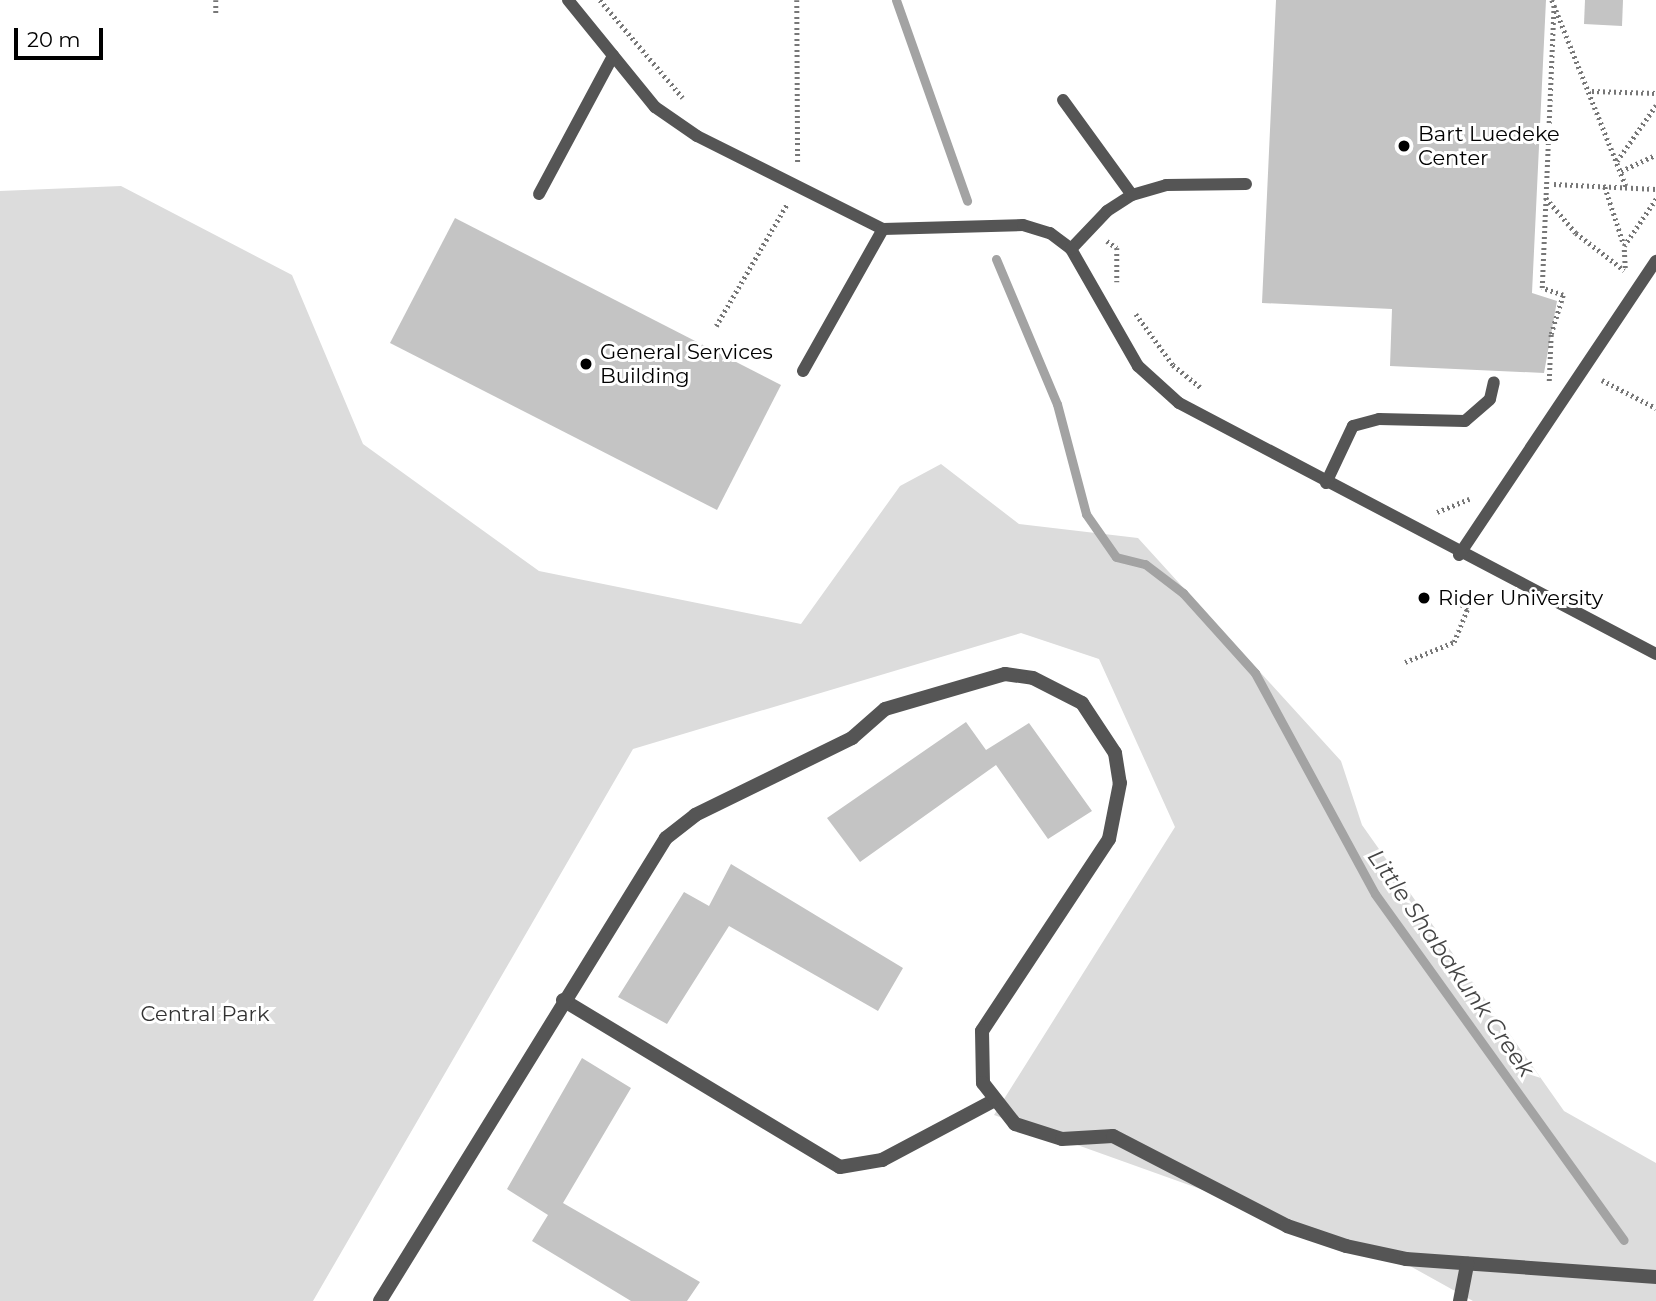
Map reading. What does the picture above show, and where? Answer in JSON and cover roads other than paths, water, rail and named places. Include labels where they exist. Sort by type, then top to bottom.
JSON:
[{"type":"street","points":[[380,1301],[657,851],[695,815],[852,738],[886,709],[975,679],[1033,678],[1071,696],[1102,726],[1115,753],[1118,812],[1109,839],[982,1031],[979,1058],[993,1101],[1037,1135],[1113,1136],[1287,1226],[1406,1259],[1656,1277]]},
{"type":"street","points":[[563,1000],[840,1167],[883,1160],[993,1101]]},
{"type":"street","points":[[1460,1301],[1467,1264]]},
{"type":"lane","points":[[568,0],[655,107],[696,136],[883,229],[1023,225],[1071,249],[1139,366],[1169,394],[1459,555],[1656,654]]},
{"type":"lane","points":[[539,194],[613,55]]},
{"type":"lane","points":[[1063,100],[1132,195]]},
{"type":"lane","points":[[1071,249],[1088,230],[1132,195],[1166,185],[1246,184]]},
{"type":"lane","points":[[803,371],[883,229]]},
{"type":"lane","points":[[1459,555],[1656,261]]},
{"type":"lane","points":[[1326,483],[1353,426],[1379,419],[1465,421],[1490,399],[1494,382]]},
{"type":"waterway","points":[[896,0],[967,201]]},
{"type":"waterway","name":"Little Shabakunk Creek","points":[[996,259],[1057,404],[1086,514],[1116,557],[1145,564],[1183,593],[1255,673],[1375,894],[1624,1240]]},
{"type":"place","name":"Bart Luedeke Center","points":[[1404,146]]},
{"type":"place","name":"General Services Building","points":[[586,364]]},
{"type":"place","name":"Rider University","points":[[1424,598]]},
{"type":"park label","name":"Central Park","points":[[205,1014]]}]
